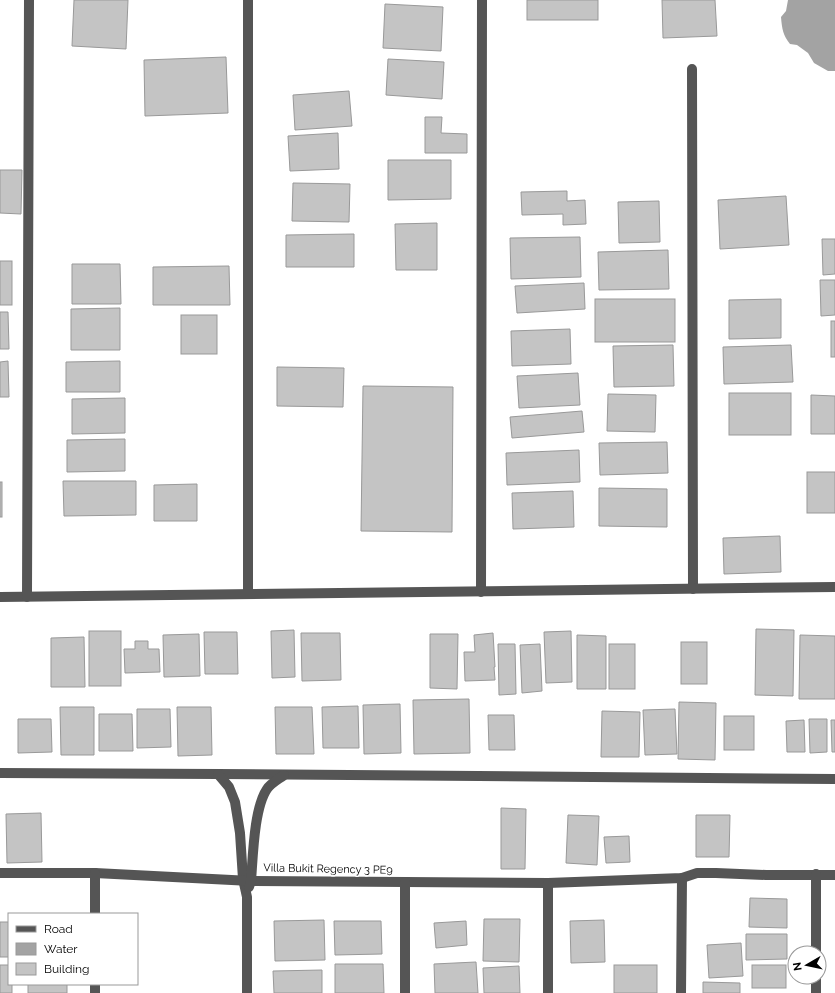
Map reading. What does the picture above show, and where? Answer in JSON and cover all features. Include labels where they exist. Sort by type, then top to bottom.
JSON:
[{"type":"street","points":[[27,597],[29,0]]},
{"type":"street","points":[[248,0],[248,594]]},
{"type":"street","points":[[481,592],[482,0]]},
{"type":"street","points":[[692,69],[693,589]]},
{"type":"street","points":[[0,598],[835,587]]},
{"type":"street","points":[[0,774],[218,774],[835,779]]},
{"type":"street","name":"Villa Bukit Regency 3 PE9","points":[[218,774],[229,787],[235,802],[247,880],[247,993]]},
{"type":"street","name":"Villa Bukit Regency 3 PE9","points":[[247,880],[255,830],[263,797],[268,787],[284,775]]},
{"type":"street","name":"Villa Bukit Regency 3 PE9","points":[[0,873],[95,873],[247,880],[548,883],[682,878],[697,873],[716,872],[766,875],[835,875]]},
{"type":"street","points":[[95,873],[95,913]]},
{"type":"street","points":[[816,874],[816,945]]},
{"type":"street","points":[[681,993],[682,878]]},
{"type":"street","name":"Villa Bukit Regency 3 PE9","points":[[405,882],[405,993]]},
{"type":"street","points":[[548,883],[548,993]]},
{"type":"water","points":[[788,0],[835,0],[835,71],[828,71],[814,63],[808,53],[797,45],[790,44],[786,38],[783,32],[781,17],[786,11]]},
{"type":"building","points":[[74,0],[128,0],[126,49],[72,46]]},
{"type":"building","points":[[527,0],[598,0],[598,20],[527,20]]},
{"type":"building","points":[[662,0],[715,0],[717,36],[663,38]]},
{"type":"building","points":[[385,4],[443,7],[441,51],[383,48]]},
{"type":"building","points":[[226,57],[228,113],[145,116],[144,60]]},
{"type":"building","points":[[388,59],[444,62],[442,99],[386,95]]},
{"type":"building","points":[[349,91],[352,126],[295,130],[293,95]]},
{"type":"building","points":[[425,117],[442,117],[441,133],[467,134],[467,153],[425,153]]},
{"type":"building","points":[[338,133],[339,169],[290,171],[288,136]]},
{"type":"building","points":[[388,160],[451,160],[451,199],[388,200]]},
{"type":"building","points":[[0,170],[22,170],[21,214],[0,213]]},
{"type":"building","points":[[293,183],[350,184],[349,222],[292,221]]},
{"type":"building","points":[[567,191],[567,201],[585,200],[586,224],[563,225],[563,214],[522,215],[521,192]]},
{"type":"building","points":[[786,196],[789,245],[720,249],[718,200]]},
{"type":"building","points":[[659,201],[660,242],[619,243],[618,202]]},
{"type":"building","points":[[437,223],[437,270],[396,270],[395,224]]},
{"type":"building","points":[[354,234],[354,267],[286,267],[286,235]]},
{"type":"building","points":[[580,237],[581,277],[511,279],[510,238]]},
{"type":"building","points":[[822,239],[835,239],[835,274],[823,275]]},
{"type":"building","points":[[668,250],[669,289],[599,290],[598,252]]},
{"type":"building","points":[[0,261],[12,261],[12,305],[0,305]]},
{"type":"building","points":[[72,264],[120,264],[121,304],[72,304]]},
{"type":"building","points":[[229,266],[230,305],[153,305],[153,267]]},
{"type":"building","points":[[820,280],[835,280],[835,315],[821,316]]},
{"type":"building","points":[[584,283],[585,309],[517,313],[515,286]]},
{"type":"building","points":[[595,299],[675,299],[675,342],[595,342]]},
{"type":"building","points":[[781,299],[781,338],[729,339],[729,300]]},
{"type":"building","points":[[120,308],[120,350],[71,350],[71,309]]},
{"type":"building","points":[[0,312],[8,312],[9,349],[0,349]]},
{"type":"building","points":[[181,315],[217,315],[217,354],[181,354]]},
{"type":"building","points":[[831,321],[835,321],[835,357],[831,357]]},
{"type":"building","points":[[570,329],[571,364],[512,366],[511,331]]},
{"type":"building","points":[[673,345],[674,386],[614,387],[613,346]]},
{"type":"building","points":[[791,345],[793,382],[724,384],[723,347]]},
{"type":"building","points":[[8,361],[9,397],[0,397],[0,362]]},
{"type":"building","points":[[120,361],[120,392],[66,392],[66,362]]},
{"type":"building","points":[[277,367],[344,368],[343,407],[277,406]]},
{"type":"building","points":[[578,373],[580,405],[519,408],[517,376]]},
{"type":"building","points":[[363,386],[453,387],[452,532],[361,531]]},
{"type":"building","points":[[729,393],[791,393],[791,435],[729,435]]},
{"type":"building","points":[[608,394],[656,395],[655,432],[607,431]]},
{"type":"building","points":[[811,395],[835,396],[835,434],[811,434]]},
{"type":"building","points":[[125,398],[125,433],[72,434],[72,399]]},
{"type":"building","points":[[582,411],[584,432],[512,438],[510,417]]},
{"type":"building","points":[[125,439],[125,471],[67,472],[67,440]]},
{"type":"building","points":[[667,442],[668,473],[600,475],[599,443]]},
{"type":"building","points":[[579,450],[580,482],[507,485],[506,453]]},
{"type":"building","points":[[807,472],[835,472],[835,513],[807,513]]},
{"type":"building","points":[[63,481],[136,481],[136,515],[64,516]]},
{"type":"building","points":[[0,482],[2,482],[2,517],[0,517]]},
{"type":"building","points":[[197,484],[197,521],[154,521],[154,485]]},
{"type":"building","points":[[599,488],[667,489],[667,527],[599,526]]},
{"type":"building","points":[[573,491],[574,527],[513,529],[512,493]]},
{"type":"building","points":[[780,536],[781,572],[724,574],[723,538]]},
{"type":"building","points":[[756,629],[794,630],[793,696],[755,695]]},
{"type":"building","points":[[294,630],[295,677],[272,678],[271,631]]},
{"type":"building","points":[[89,631],[121,631],[121,686],[89,686]]},
{"type":"building","points":[[571,631],[572,682],[546,683],[544,632]]},
{"type":"building","points":[[204,632],[237,632],[238,674],[205,674]]},
{"type":"building","points":[[301,633],[340,633],[341,680],[302,681]]},
{"type":"building","points":[[493,633],[495,680],[465,681],[464,652],[475,652],[474,635]]},
{"type":"building","points":[[199,634],[200,676],[164,677],[163,635]]},
{"type":"building","points":[[430,634],[458,634],[457,689],[430,688]]},
{"type":"building","points":[[577,635],[606,636],[606,689],[577,689]]},
{"type":"building","points":[[800,635],[835,636],[835,699],[799,699]]},
{"type":"building","points":[[84,637],[85,687],[51,687],[51,638]]},
{"type":"building","points":[[135,641],[148,641],[148,649],[159,649],[160,672],[125,673],[124,649],[135,649]]},
{"type":"building","points":[[681,642],[707,642],[707,684],[681,684]]},
{"type":"building","points":[[498,644],[515,644],[516,694],[499,695]]},
{"type":"building","points":[[540,644],[542,691],[522,693],[520,645]]},
{"type":"building","points":[[609,644],[635,644],[635,689],[609,689]]},
{"type":"building","points":[[469,699],[470,753],[414,754],[413,700]]},
{"type":"building","points":[[679,702],[716,703],[715,760],[678,759]]},
{"type":"building","points":[[400,704],[401,753],[364,754],[363,705]]},
{"type":"building","points":[[358,706],[359,748],[323,748],[322,707]]},
{"type":"building","points":[[60,707],[94,707],[94,755],[61,755]]},
{"type":"building","points":[[177,707],[211,707],[212,755],[178,756]]},
{"type":"building","points":[[275,707],[312,707],[314,754],[276,754]]},
{"type":"building","points":[[137,709],[170,709],[171,747],[137,748]]},
{"type":"building","points":[[675,709],[677,754],[645,755],[643,710]]},
{"type":"building","points":[[602,711],[640,712],[639,757],[601,757]]},
{"type":"building","points":[[99,714],[132,714],[133,751],[99,751]]},
{"type":"building","points":[[488,715],[514,715],[515,750],[489,750]]},
{"type":"building","points":[[724,716],[754,716],[754,750],[724,750]]},
{"type":"building","points":[[18,719],[51,719],[52,752],[18,753]]},
{"type":"building","points":[[809,719],[827,719],[827,752],[810,753]]},
{"type":"building","points":[[804,720],[805,752],[787,752],[786,721]]},
{"type":"building","points":[[831,720],[835,720],[835,752],[832,752]]},
{"type":"building","points":[[501,808],[526,809],[525,869],[501,869]]},
{"type":"building","points":[[41,813],[42,862],[7,863],[6,814]]},
{"type":"building","points":[[568,815],[599,816],[597,865],[566,863]]},
{"type":"building","points":[[696,815],[730,815],[729,857],[696,857]]},
{"type":"building","points":[[629,836],[630,862],[606,863],[604,837]]},
{"type":"building","points":[[750,898],[787,899],[787,928],[749,927]]},
{"type":"building","points":[[484,919],[520,919],[519,962],[483,961]]},
{"type":"building","points":[[324,920],[325,960],[275,961],[274,921]]},
{"type":"building","points":[[604,920],[605,962],[571,963],[570,921]]},
{"type":"building","points":[[334,921],[381,921],[382,954],[335,955]]},
{"type":"building","points":[[466,921],[467,945],[436,948],[434,923]]},
{"type":"building","points":[[0,922],[8,922],[8,957],[0,957]]},
{"type":"building","points":[[746,934],[787,934],[787,959],[746,960]]},
{"type":"building","points":[[741,943],[743,976],[709,978],[707,945]]},
{"type":"building","points":[[476,962],[478,993],[435,993],[434,964]]},
{"type":"building","points":[[335,964],[383,964],[384,993],[335,993]]},
{"type":"building","points":[[0,965],[8,965],[8,985],[12,985],[12,993],[0,993]]},
{"type":"building","points":[[614,965],[657,965],[657,993],[614,993]]},
{"type":"building","points":[[752,965],[786,965],[786,988],[752,988]]},
{"type":"building","points":[[519,966],[520,993],[484,993],[483,968]]},
{"type":"building","points":[[322,970],[322,993],[274,993],[273,971]]},
{"type":"building","points":[[703,982],[740,983],[740,993],[703,993]]},
{"type":"building","points":[[28,985],[67,985],[67,993],[28,993]]}]
